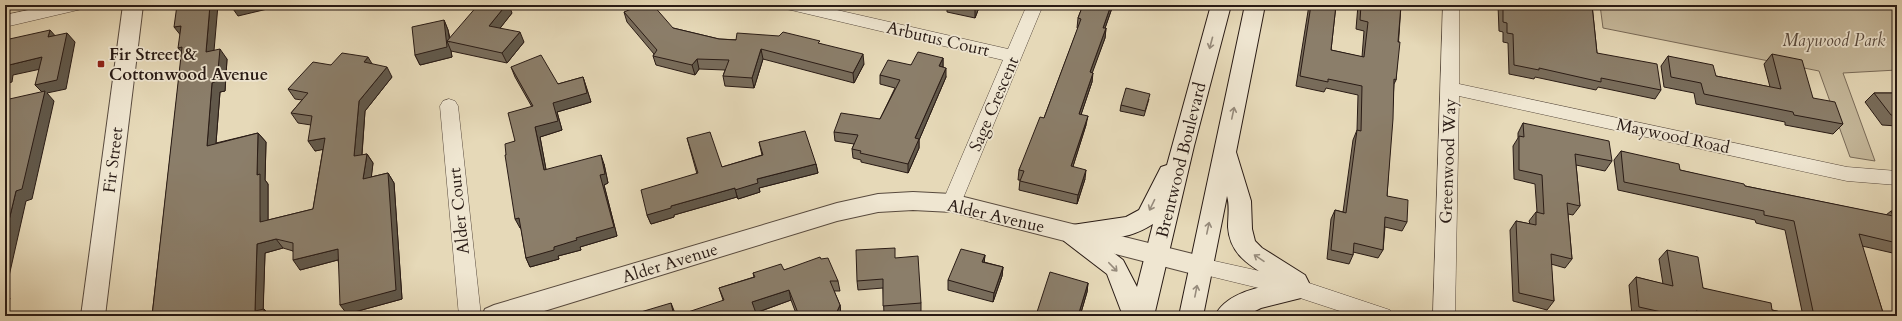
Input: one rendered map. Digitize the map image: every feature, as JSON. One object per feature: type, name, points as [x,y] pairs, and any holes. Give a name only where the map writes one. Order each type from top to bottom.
[{"type":"main road","name":"Fir Street","points":[[93,316],[133,5]]},
{"type":"main road","name":"Brentwood Boulevard","points":[[1142,316],[1183,146],[1221,5]]},
{"type":"main road","points":[[1191,316],[1255,5]]},
{"type":"main road","points":[[1072,234],[1131,226],[1147,216],[1183,146]]},
{"type":"main road","points":[[1225,151],[1240,201],[1240,229],[1244,246],[1254,256],[1296,282],[1300,289],[1252,300],[1239,306],[1226,316]]},
{"type":"main road","name":"Alder Avenue","points":[[494,316],[837,212],[878,203],[913,201],[952,203],[1156,256],[1201,266]]},
{"type":"main road","points":[[1072,234],[1115,267],[1122,280],[1135,316]]},
{"type":"street","points":[[5,21],[76,5]]},
{"type":"street","name":"Arbutus Court","points":[[791,5],[1014,56]]},
{"type":"street","name":"Sage Crescent","points":[[952,203],[1035,5]]},
{"type":"street","name":"Greenwood Way","points":[[1444,316],[1451,5]]},
{"type":"street","name":"Maywood Road","points":[[1450,88],[1846,174],[1897,178]]},
{"type":"street","name":"Alder Court","points":[[449,106],[470,316]]},
{"type":"street","name":"Alder Avenue","points":[[1201,266],[1300,289],[1382,316]]},
{"type":"green space","name":"Maywood Park","points":[[1600,5],[1897,5],[1897,70],[1843,73],[1875,161],[1850,157],[1819,71],[1603,28]]},
{"type":"building","points":[[177,5],[210,5],[206,52],[220,49],[217,81],[212,83],[207,146],[258,133],[257,175],[260,174],[260,222],[313,209],[325,138],[308,141],[312,116],[291,113],[308,93],[288,89],[313,62],[331,65],[342,53],[368,57],[364,62],[387,67],[359,101],[354,156],[367,154],[363,179],[388,173],[396,290],[340,305],[338,249],[293,260],[293,243],[276,239],[257,244],[255,311],[264,309],[264,316],[152,316],[182,47],[178,48],[181,26],[174,27]]},
{"type":"building","points":[[478,5],[506,5],[489,26],[520,32],[502,53],[447,41]]},
{"type":"building","points":[[641,5],[653,5],[673,28],[719,39],[736,40],[737,33],[779,36],[783,32],[820,41],[818,43],[863,54],[853,73],[761,49],[752,78],[723,76],[729,60],[697,59],[692,65],[653,56],[657,50],[624,12]]},
{"type":"building","points":[[962,5],[976,5],[975,8]]},
{"type":"building","points":[[1083,5],[1111,5],[1103,28],[1106,28],[1090,72],[1093,73],[1079,114],[1088,116],[1071,166],[1086,170],[1078,195],[1020,181],[1024,171],[1019,170],[1040,117],[1044,118],[1081,19],[1078,18]]},
{"type":"building","points":[[1311,5],[1336,5],[1331,50],[1364,57],[1368,22],[1360,20],[1361,5],[1401,5],[1398,42],[1400,42],[1396,80],[1394,79],[1393,119],[1387,196],[1408,200],[1407,222],[1385,217],[1383,250],[1354,243],[1353,255],[1331,250],[1335,210],[1346,213],[1357,130],[1361,131],[1362,86],[1328,79],[1328,82],[1300,76]]},
{"type":"building","points":[[1503,5],[1592,5],[1597,53],[1657,64],[1661,90],[1601,78],[1601,82],[1539,68],[1539,70],[1514,65],[1513,34],[1507,33],[1507,23],[1503,22]]},
{"type":"building","points":[[444,20],[447,47],[415,55],[412,27]]},
{"type":"building","points":[[50,30],[48,37],[67,33],[57,80],[35,85],[42,57],[5,66],[5,40]]},
{"type":"building","points":[[918,52],[943,58],[939,66],[946,68],[915,138],[919,139],[908,164],[860,153],[861,151],[852,149],[858,135],[834,132],[841,113],[880,119],[900,80],[880,75],[888,60],[911,65]]},
{"type":"building","points":[[1772,54],[1802,60],[1813,98],[1835,102],[1843,124],[1794,115],[1793,112],[1704,94],[1701,83],[1671,77],[1668,56],[1713,65],[1716,76],[1781,89]]},
{"type":"building","points":[[541,55],[558,84],[583,77],[587,93],[553,103],[558,121],[535,127],[544,170],[601,155],[605,174],[600,175],[614,227],[576,238],[577,240],[554,247],[554,250],[526,258],[519,218],[515,219],[505,155],[505,144],[515,141],[508,113],[533,106],[511,67]]},
{"type":"building","points":[[1126,88],[1150,94],[1145,111],[1121,105]]},
{"type":"building","points":[[45,91],[22,189],[16,191],[5,237],[5,100]]},
{"type":"building","points":[[1874,93],[1897,93],[1897,116],[1891,115]]},
{"type":"building","points":[[1523,123],[1609,141],[1612,161],[1575,154],[1580,206],[1567,203],[1572,259],[1551,254],[1554,301],[1519,293],[1516,221],[1536,225],[1536,212],[1544,214],[1542,175],[1519,170],[1519,136],[1524,137]]},
{"type":"building","points":[[805,131],[816,164],[757,179],[758,183],[671,206],[671,208],[647,215],[641,190],[698,173],[687,138],[710,132],[722,167],[763,155],[759,142]]},
{"type":"building","points":[[1621,151],[1679,164],[1680,170],[1744,184],[1745,186],[1893,216],[1891,211],[1897,212],[1897,243],[1859,234],[1884,316],[1814,316],[1794,221],[1764,215],[1764,211],[1624,182]]},
{"type":"building","points":[[895,248],[895,258],[918,256],[921,303],[883,306],[883,279],[857,281],[856,250]]},
{"type":"building","points":[[961,249],[985,255],[982,262],[1003,267],[994,293],[948,280]]},
{"type":"building","points":[[1667,250],[1698,257],[1703,288],[1771,303],[1772,310],[1798,316],[1717,316],[1696,311],[1696,316],[1666,316],[1666,313],[1639,307],[1636,277],[1673,286]]},
{"type":"building","points":[[820,257],[821,259],[828,258],[838,281],[830,281],[840,305],[835,316],[802,316],[800,312],[798,313],[789,290],[752,302],[757,316],[676,316],[724,300],[719,288],[755,277],[753,273],[781,264],[784,270]]},
{"type":"building","points":[[1050,272],[1088,283],[1078,316],[1050,316],[1037,312]]},
{"type":"building","points":[[671,303],[674,316],[634,316],[634,314]]},
{"type":"place","name":"Fir Street & Cottonwood Avenue","points":[[101,64]]}]
